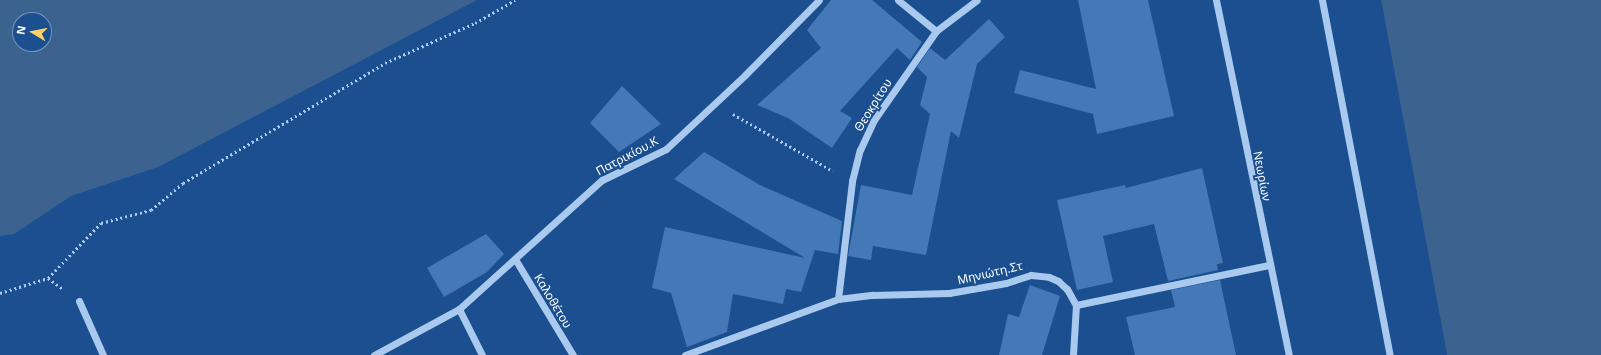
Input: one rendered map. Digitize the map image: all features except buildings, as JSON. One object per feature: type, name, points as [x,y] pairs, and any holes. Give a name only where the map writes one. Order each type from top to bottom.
[{"type":"street","name":"Πατρικίου.Κ","points":[[374,355],[459,309],[602,180],[666,149],[715,104],[819,0]]},
{"type":"street","points":[[898,0],[936,31]]},
{"type":"street","name":"Θεοκρίτου","points":[[838,299],[852,182],[860,150],[874,120],[936,31],[977,0]]},
{"type":"street","name":"Νεωρίων","points":[[1216,0],[1269,265],[1289,355]]},
{"type":"street","points":[[1322,0],[1390,355]]},
{"type":"street","name":"Καλοθέτου","points":[[515,259],[573,355]]},
{"type":"street","points":[[1073,355],[1076,305],[1269,265]]},
{"type":"street","name":"Μηνιώτη.Στ","points":[[685,355],[838,299],[873,294],[949,293],[1006,283],[1031,275],[1049,277],[1058,281],[1067,289],[1076,305]]},
{"type":"street","points":[[79,301],[104,355]]},
{"type":"street","points":[[459,309],[482,355]]},
{"type":"path","points":[[0,293],[48,278],[101,223],[151,210],[183,183],[385,63],[475,23],[515,0]]},
{"type":"path","points":[[715,104],[852,182]]},
{"type":"path","points":[[48,278],[79,301]]},
{"type":"water","points":[[0,0],[477,0],[158,167],[71,196],[14,234],[0,236]]},
{"type":"water","points":[[1381,0],[1601,0],[1601,355],[1447,355]]},
{"type":"pier","points":[[1379,0],[1381,0],[1447,355],[1417,213]]}]
